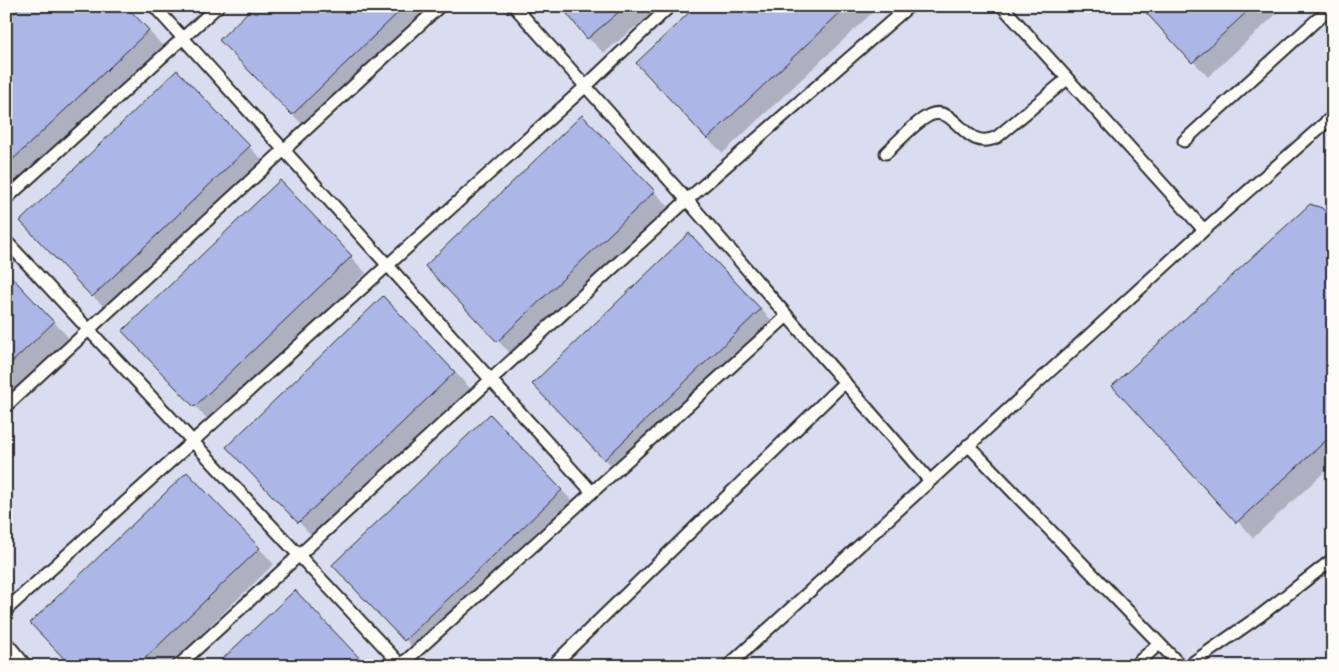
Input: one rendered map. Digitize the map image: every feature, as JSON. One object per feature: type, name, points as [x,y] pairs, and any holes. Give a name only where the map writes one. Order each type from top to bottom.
[{"type":"lane","points":[[154,6],[592,492]]},
{"type":"lane","points":[[6,199],[218,6]]},
{"type":"lane","points":[[6,406],[440,6]]},
{"type":"lane","points":[[514,6],[687,200],[930,481]]},
{"type":"lane","points":[[6,610],[586,86],[670,6]]},
{"type":"lane","points":[[178,666],[687,200],[909,6]]},
{"type":"lane","points":[[1002,6],[1204,230]]},
{"type":"lane","points":[[1184,141],[1332,6]]},
{"type":"lane","points":[[886,153],[931,114],[942,114],[953,120],[978,140],[989,141],[1067,78]]},
{"type":"lane","points":[[728,666],[1204,230],[1333,116]]},
{"type":"lane","points":[[6,241],[401,666],[788,316]]},
{"type":"lane","points":[[552,666],[845,382]]},
{"type":"lane","points":[[968,445],[1181,666]]},
{"type":"lane","points":[[1188,666],[1261,615],[1333,559]]},
{"type":"lane","points":[[6,642],[26,666]]},
{"type":"lane","points":[[1134,666],[1158,644]]},
{"type":"shaded area","points":[[6,6],[1333,6],[1333,666],[6,666]]},
{"type":"building","points":[[22,6],[126,6],[149,30],[6,166],[6,21]]},
{"type":"building","points":[[254,6],[405,6],[292,115],[219,40]]},
{"type":"building","points":[[561,6],[626,6],[587,39]]},
{"type":"building","points":[[696,6],[847,6],[707,139],[636,63]]},
{"type":"building","points":[[1140,6],[1253,6],[1192,63]]},
{"type":"building","points":[[177,70],[250,146],[92,297],[20,221]]},
{"type":"building","points":[[582,115],[655,191],[497,342],[425,266]]},
{"type":"building","points":[[280,180],[352,256],[194,407],[122,331]]},
{"type":"building","points":[[1310,204],[1322,208],[1333,220],[1333,434],[1236,523],[1112,386]]},
{"type":"building","points":[[689,233],[761,309],[604,460],[532,384]]},
{"type":"building","points":[[6,271],[54,322],[6,368]]},
{"type":"building","points":[[383,296],[455,372],[298,523],[226,447]]},
{"type":"building","points":[[490,414],[562,490],[404,641],[332,565]]},
{"type":"building","points":[[187,472],[260,548],[137,666],[71,666],[30,623]]},
{"type":"building","points":[[295,590],[367,666],[215,666]]}]
